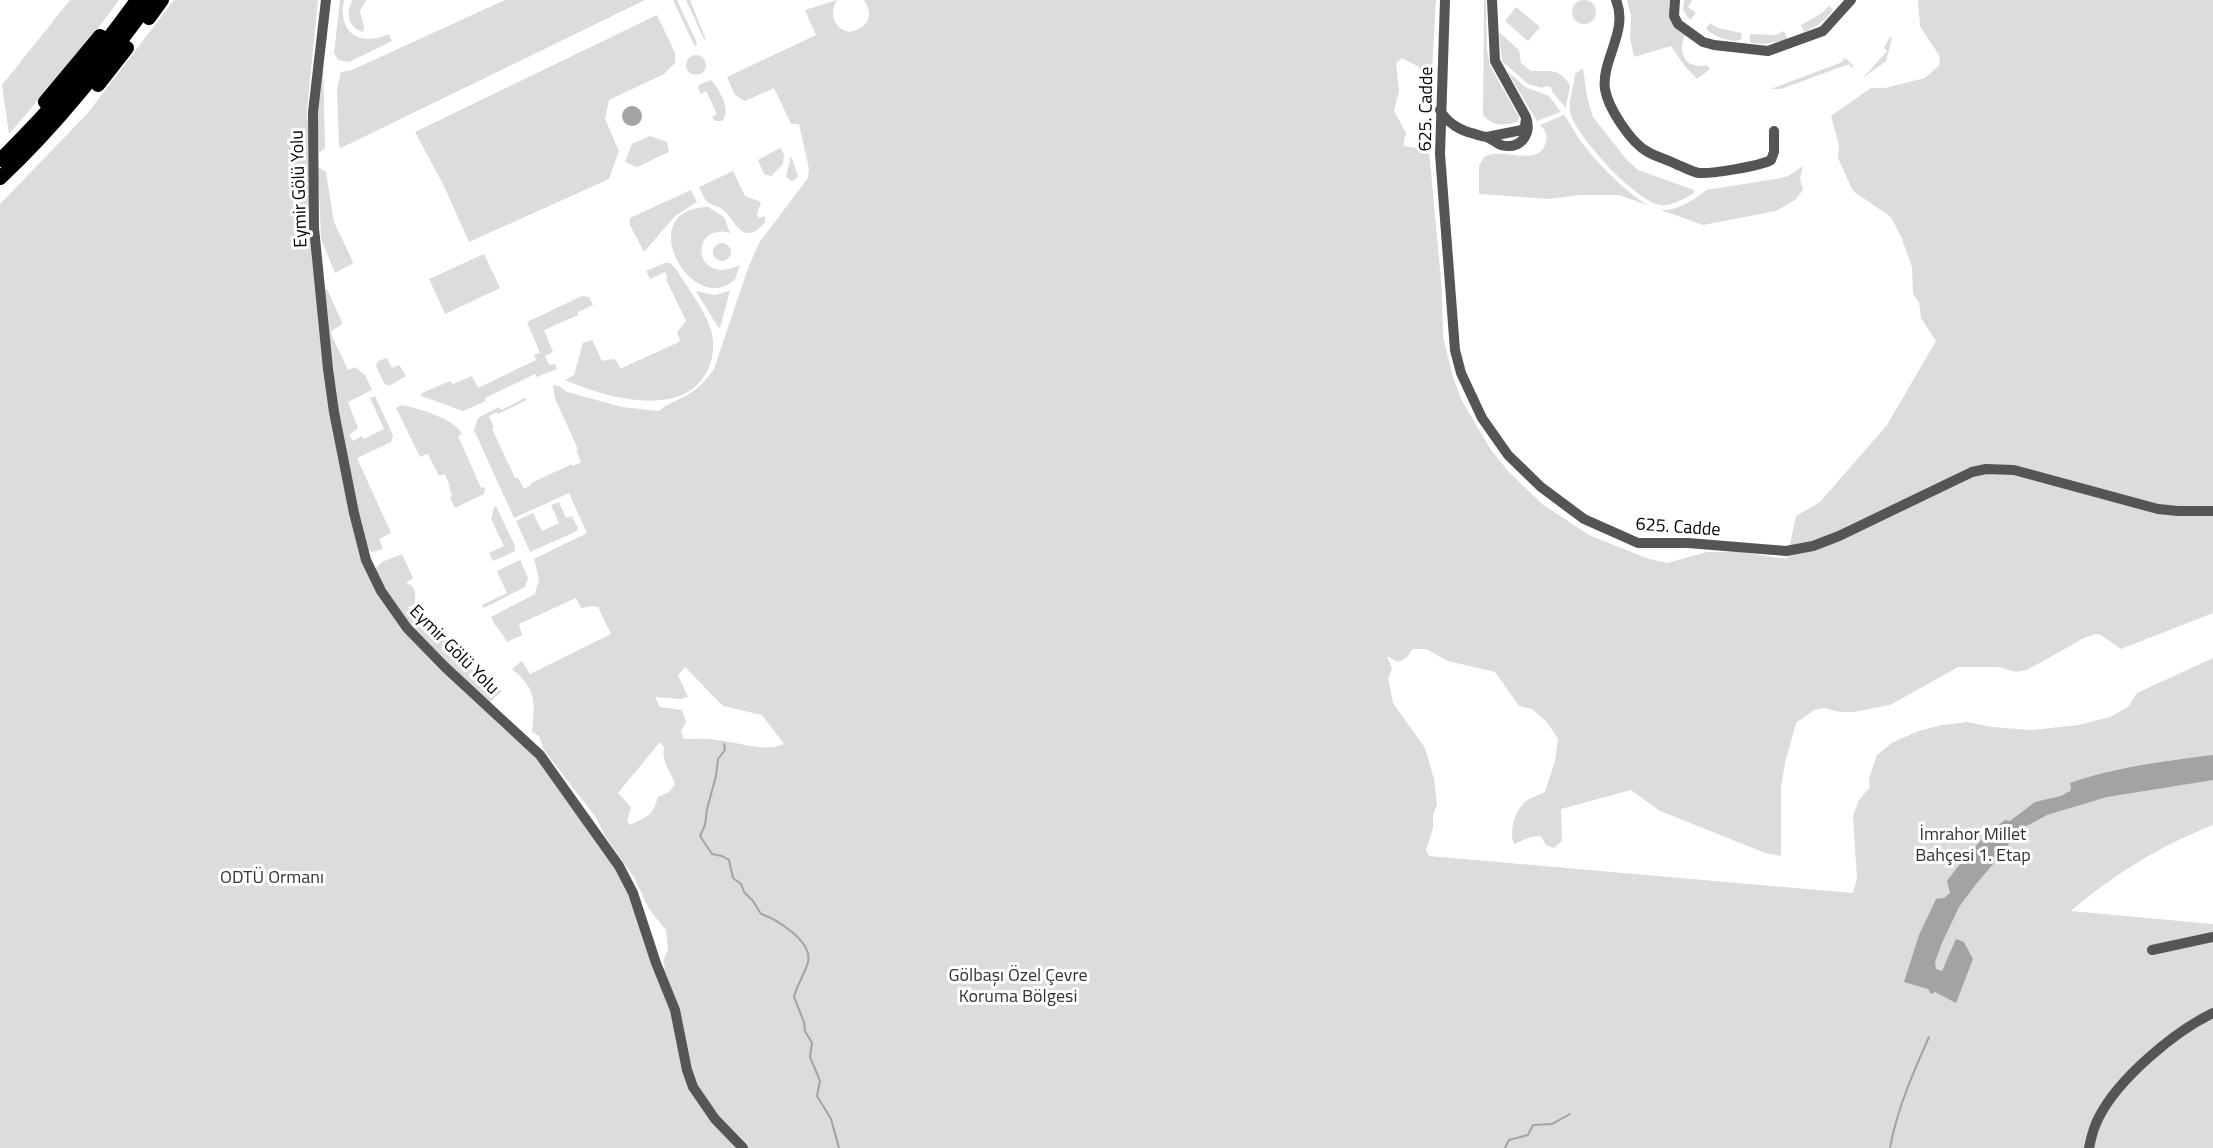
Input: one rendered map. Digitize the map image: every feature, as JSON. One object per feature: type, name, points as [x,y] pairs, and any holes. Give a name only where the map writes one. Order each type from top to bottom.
[{"type":"main road","points":[[21,149],[34,116],[127,0]]},
{"type":"main road","points":[[0,178],[104,46],[137,0]]},
{"type":"main road","points":[[21,149],[110,56],[151,0]]},
{"type":"main road","points":[[0,160],[50,136],[75,112],[115,64],[162,0]]},
{"type":"street","name":"Eymir Gölü Yolu","points":[[326,0],[313,112],[314,228],[334,412],[366,560],[381,591],[407,628],[445,667],[540,755],[619,866],[633,893],[656,963],[675,1010],[687,1070],[693,1087],[715,1119],[743,1148]]},
{"type":"street","name":"625. Cadde","points":[[1445,0],[1440,154],[1452,325],[1461,373],[1482,418],[1508,455],[1540,488],[1592,523],[1621,537],[1648,544],[1688,543],[1776,551],[1798,549],[1839,536],[1972,472],[1999,468],[2158,509],[2213,511]]},
{"type":"street","points":[[1440,110],[1460,129],[1487,137],[1522,130],[1527,123],[1495,61],[1492,0]]},
{"type":"street","points":[[1616,0],[1620,11],[1619,22],[1605,79],[1605,90],[1609,105],[1617,119],[1643,149],[1696,172],[1708,172],[1762,164],[1771,160],[1774,152],[1774,131]]},
{"type":"street","points":[[1675,0],[1674,16],[1678,24],[1703,42],[1768,51],[1823,31],[1851,0]]},
{"type":"street","points":[[1680,0],[1679,15],[1682,20],[1714,45]]},
{"type":"street","points":[[2152,950],[2213,937]]},
{"type":"street","points":[[2089,1148],[2099,1116],[2127,1080],[2164,1045],[2213,1013]]},
{"type":"green space","points":[[70,0],[119,0],[91,38],[9,134],[2,85]]},
{"type":"green space","points":[[174,0],[318,0],[307,110],[318,268],[323,330],[361,544],[391,606],[527,741],[619,865],[660,971],[665,968],[663,962],[668,949],[666,930],[649,909],[635,879],[605,836],[597,819],[544,750],[539,736],[532,732],[533,696],[526,683],[512,669],[522,661],[530,674],[611,634],[598,607],[581,608],[576,598],[519,624],[522,635],[507,642],[491,617],[535,594],[539,579],[534,559],[587,533],[569,493],[514,518],[474,430],[478,418],[499,407],[501,410],[525,398],[527,400],[489,416],[494,427],[492,429],[515,478],[518,478],[524,489],[531,483],[581,462],[576,450],[578,449],[555,399],[553,385],[567,392],[622,407],[659,411],[693,392],[709,376],[714,369],[747,271],[759,243],[808,178],[809,169],[799,124],[791,124],[774,88],[745,101],[735,95],[727,77],[816,35],[805,10],[837,0],[833,10],[834,19],[839,27],[849,32],[865,25],[869,17],[864,0],[1436,0],[1431,89],[1422,84],[1419,67],[1402,58],[1396,63],[1399,91],[1394,111],[1406,133],[1403,146],[1429,150],[1442,291],[1443,337],[1462,401],[1491,450],[1509,472],[1542,504],[1589,535],[1649,559],[1667,563],[1707,552],[1740,552],[1787,559],[1796,516],[1820,502],[1887,425],[1936,341],[1921,318],[1919,302],[1913,294],[1912,267],[1902,239],[1891,217],[1853,191],[1838,158],[1839,145],[1831,116],[1871,88],[1885,88],[1925,78],[1939,66],[1940,57],[1920,26],[1918,0],[2213,0],[2213,613],[2121,649],[2101,635],[2095,634],[2027,670],[2016,672],[1999,667],[1958,667],[1890,705],[1854,712],[1840,712],[1824,708],[1814,710],[1796,723],[1785,763],[1781,787],[1781,856],[1765,853],[1660,811],[1631,790],[1561,809],[1562,841],[1554,848],[1546,845],[1541,836],[1531,837],[1514,844],[1512,828],[1515,817],[1526,801],[1545,792],[1555,761],[1558,739],[1547,722],[1532,709],[1519,706],[1495,672],[1448,661],[1426,649],[1413,649],[1406,658],[1398,662],[1387,656],[1392,669],[1388,678],[1393,703],[1425,748],[1434,779],[1437,805],[1426,850],[1429,856],[1853,893],[1857,878],[1853,816],[1859,800],[1870,787],[1869,778],[1877,755],[1893,742],[1919,731],[1967,722],[1992,727],[2031,730],[2078,725],[2110,717],[2128,707],[2137,693],[2213,658],[2213,825],[2174,842],[2138,862],[2071,911],[2213,924],[2213,1148],[0,1148],[0,204],[87,114]],"holes":[[[685,667],[723,706],[762,715],[784,744],[760,747],[714,739],[684,739],[681,731],[686,722],[682,710],[660,707],[655,697],[680,699],[688,697],[678,675]],[[660,742],[664,747],[665,762],[675,784],[669,792],[658,797],[654,809],[648,815],[630,825],[627,821],[631,807],[618,793]]]},
{"type":"green space","points":[[340,0],[344,0],[344,21],[353,34],[369,39],[389,34],[392,41],[349,62],[338,60],[334,53]]},
{"type":"green space","points":[[353,0],[366,0],[360,11],[363,32],[354,27],[349,19],[349,10]]},
{"type":"green space","points":[[505,0],[645,0],[341,148],[339,146],[337,90],[341,72],[352,70]]},
{"type":"green space","points":[[673,0],[677,0],[697,43],[696,46],[694,45]]},
{"type":"green space","points":[[686,0],[690,0],[706,40],[704,39]]},
{"type":"green space","points":[[1484,0],[1486,0],[1487,49],[1490,66],[1519,117],[1518,121],[1509,124],[1494,123],[1483,114]]},
{"type":"green space","points":[[1584,0],[1593,3],[1596,12],[1593,21],[1584,24],[1575,21],[1572,12],[1575,3]]},
{"type":"green space","points":[[1627,0],[1670,0],[1669,5],[1686,34],[1682,47],[1684,58],[1693,65],[1707,65],[1710,69],[1697,79],[1671,46],[1634,57],[1630,38],[1631,16]]},
{"type":"green space","points":[[1684,0],[1692,0],[1688,7],[1696,13],[1690,20],[1683,10]]},
{"type":"green space","points":[[1829,6],[1833,10],[1827,17],[1804,32],[1801,25],[1822,13]]},
{"type":"green space","points":[[1516,7],[1540,27],[1528,41],[1505,21]]},
{"type":"green space","points":[[657,15],[675,53],[675,63],[664,74],[609,100],[605,119],[619,151],[609,179],[469,242],[443,184],[415,132]]},
{"type":"green space","points":[[1710,23],[1718,28],[1742,33],[1741,40],[1727,40],[1714,35],[1706,29]]},
{"type":"green space","points":[[1784,31],[1788,40],[1763,44],[1750,43],[1750,34],[1776,35]]},
{"type":"green space","points":[[1499,32],[1519,50],[1521,63],[1531,71],[1553,72],[1566,79],[1570,85],[1566,108],[1553,93],[1551,87],[1542,88],[1528,84],[1502,61]]},
{"type":"green space","points":[[1890,37],[1892,38],[1886,61],[1863,78],[1887,51],[1884,48]]},
{"type":"green space","points":[[323,55],[325,148],[319,153],[317,108]]},
{"type":"green space","points":[[696,55],[703,58],[706,65],[703,72],[696,75],[689,72],[686,65],[689,58]]},
{"type":"green space","points":[[1845,58],[1854,66],[1852,68],[1849,64],[1781,89],[1771,89],[1840,63]]},
{"type":"green space","points":[[1583,68],[1587,97],[1593,117],[1627,160],[1638,170],[1694,190],[1694,193],[1668,205],[1649,201],[1623,181],[1596,153],[1576,126],[1570,111],[1575,74]]},
{"type":"green space","points":[[1507,71],[1525,87],[1549,96],[1561,112],[1537,121]]},
{"type":"green space","points":[[711,80],[718,88],[725,106],[725,117],[722,121],[715,121],[712,117],[717,114],[706,91],[701,94],[698,88],[699,85]]},
{"type":"green space","points":[[1564,115],[1579,139],[1605,170],[1617,182],[1653,207],[1619,195],[1578,195],[1549,199],[1479,194],[1479,166],[1484,157],[1492,154],[1528,156],[1536,154],[1542,150],[1547,139],[1546,132],[1540,125]]},
{"type":"green space","points":[[650,136],[667,142],[669,152],[637,167],[625,162],[632,144]]},
{"type":"green space","points":[[780,148],[784,154],[783,164],[771,176],[764,174],[758,160]]},
{"type":"green space","points":[[791,156],[798,176],[791,181],[786,176]]},
{"type":"green space","points":[[1803,166],[1800,178],[1803,190],[1795,200],[1776,211],[1703,225],[1654,208],[1664,210],[1675,208],[1706,190],[1781,178]]},
{"type":"green space","points":[[318,167],[326,172],[334,222],[353,262],[335,273],[321,239]]},
{"type":"green space","points":[[733,171],[745,196],[761,202],[757,214],[759,218],[765,216],[765,222],[751,233],[740,230],[722,209],[707,202],[699,187]]},
{"type":"green space","points":[[691,190],[697,202],[675,216],[644,252],[630,225],[630,218]]},
{"type":"green space","points":[[708,207],[724,217],[730,233],[716,232],[707,237],[702,244],[705,262],[713,268],[724,270],[740,265],[735,279],[719,288],[702,285],[687,275],[676,259],[671,241],[673,225],[685,212]]},
{"type":"green space","points":[[722,243],[728,246],[731,252],[728,258],[722,261],[716,258],[713,252],[716,246]]},
{"type":"green space","points":[[484,254],[500,288],[445,314],[429,279]]},
{"type":"green space","points":[[670,263],[676,269],[702,309],[710,326],[713,352],[711,363],[703,378],[691,390],[675,397],[657,400],[617,397],[565,380],[574,375],[583,343],[592,340],[602,361],[616,360],[620,368],[679,342],[677,332],[686,321],[666,279],[668,278],[665,272],[650,279],[646,271]]},
{"type":"green space","points":[[327,289],[342,322],[331,331],[332,336],[348,370],[355,367],[365,375],[372,390],[348,402],[358,428],[349,435],[353,441],[362,436],[364,439],[384,429],[370,398],[375,396],[393,435],[391,442],[357,458],[391,533],[379,539],[383,549],[372,552],[365,547],[337,409],[324,290]]},
{"type":"green space","points":[[696,291],[714,295],[730,291],[720,328],[718,327]]},
{"type":"green space","points":[[582,296],[589,297],[593,305],[578,312],[578,315],[544,330],[553,352],[545,356],[549,365],[555,364],[557,369],[537,377],[535,374],[463,411],[421,396],[422,393],[450,381],[453,384],[472,376],[478,388],[536,360],[534,355],[540,353],[527,322]]},
{"type":"green space","points":[[387,358],[392,368],[399,365],[406,376],[389,386],[384,383],[376,366],[378,361]]},
{"type":"green space","points":[[402,405],[435,415],[458,429],[462,434],[458,436],[481,488],[485,487],[484,494],[455,508],[450,498],[452,495],[445,474],[439,476],[428,454],[420,457],[396,408]]},
{"type":"green space","points":[[559,502],[566,518],[572,516],[578,528],[577,531],[530,552],[516,521],[533,513],[542,531],[559,523],[551,505]]},
{"type":"green space","points":[[496,506],[515,546],[514,552],[493,561],[489,553],[504,546],[491,519]]},
{"type":"green space","points":[[402,554],[413,578],[406,583],[414,588],[415,594],[415,604],[408,607],[435,642],[445,640],[463,662],[502,691],[489,703],[423,638],[389,599],[379,582],[376,568],[382,562]]},
{"type":"green space","points":[[520,560],[528,578],[525,587],[484,608],[482,605],[507,593],[497,571]]},
{"type":"shaded area","points":[[632,106],[639,109],[642,116],[639,123],[632,126],[625,123],[622,116],[625,109]]},
{"type":"shaded area","points":[[2213,755],[2213,780],[2107,797],[2047,815],[2023,828],[2014,836],[1959,907],[1942,943],[1935,962],[1936,969],[1942,971],[1956,939],[1964,942],[1973,959],[1956,1003],[1935,992],[1931,994],[1928,989],[1904,982],[1919,935],[1936,899],[1944,898],[1950,893],[1947,881],[1974,848],[2005,820],[2010,821],[2035,802],[2061,796],[2070,791],[2070,783],[2087,777],[2141,765]]},
{"type":"waterway","points":[[724,744],[725,750],[718,759],[705,825],[700,836],[712,854],[729,860],[733,878],[741,884],[744,892],[761,914],[784,926],[805,946],[808,962],[794,997],[804,1022],[805,1031],[812,1043],[810,1057],[820,1081],[817,1096],[831,1119],[839,1148]]},
{"type":"waterway","points":[[1890,1148],[1901,1105],[1929,1037]]},
{"type":"waterway","points":[[1505,1148],[1509,1140],[1528,1135],[1533,1125],[1552,1124],[1570,1114]]},
{"type":"park label","name":"İmrahor Millet Bahçesi 1. Etap","points":[[1973,843]]},
{"type":"park label","name":"ODTÜ Ormanı","points":[[272,876]]},
{"type":"park label","name":"Gölbaşı Özel Çevre Koruma Bölgesi","points":[[1018,984]]}]
